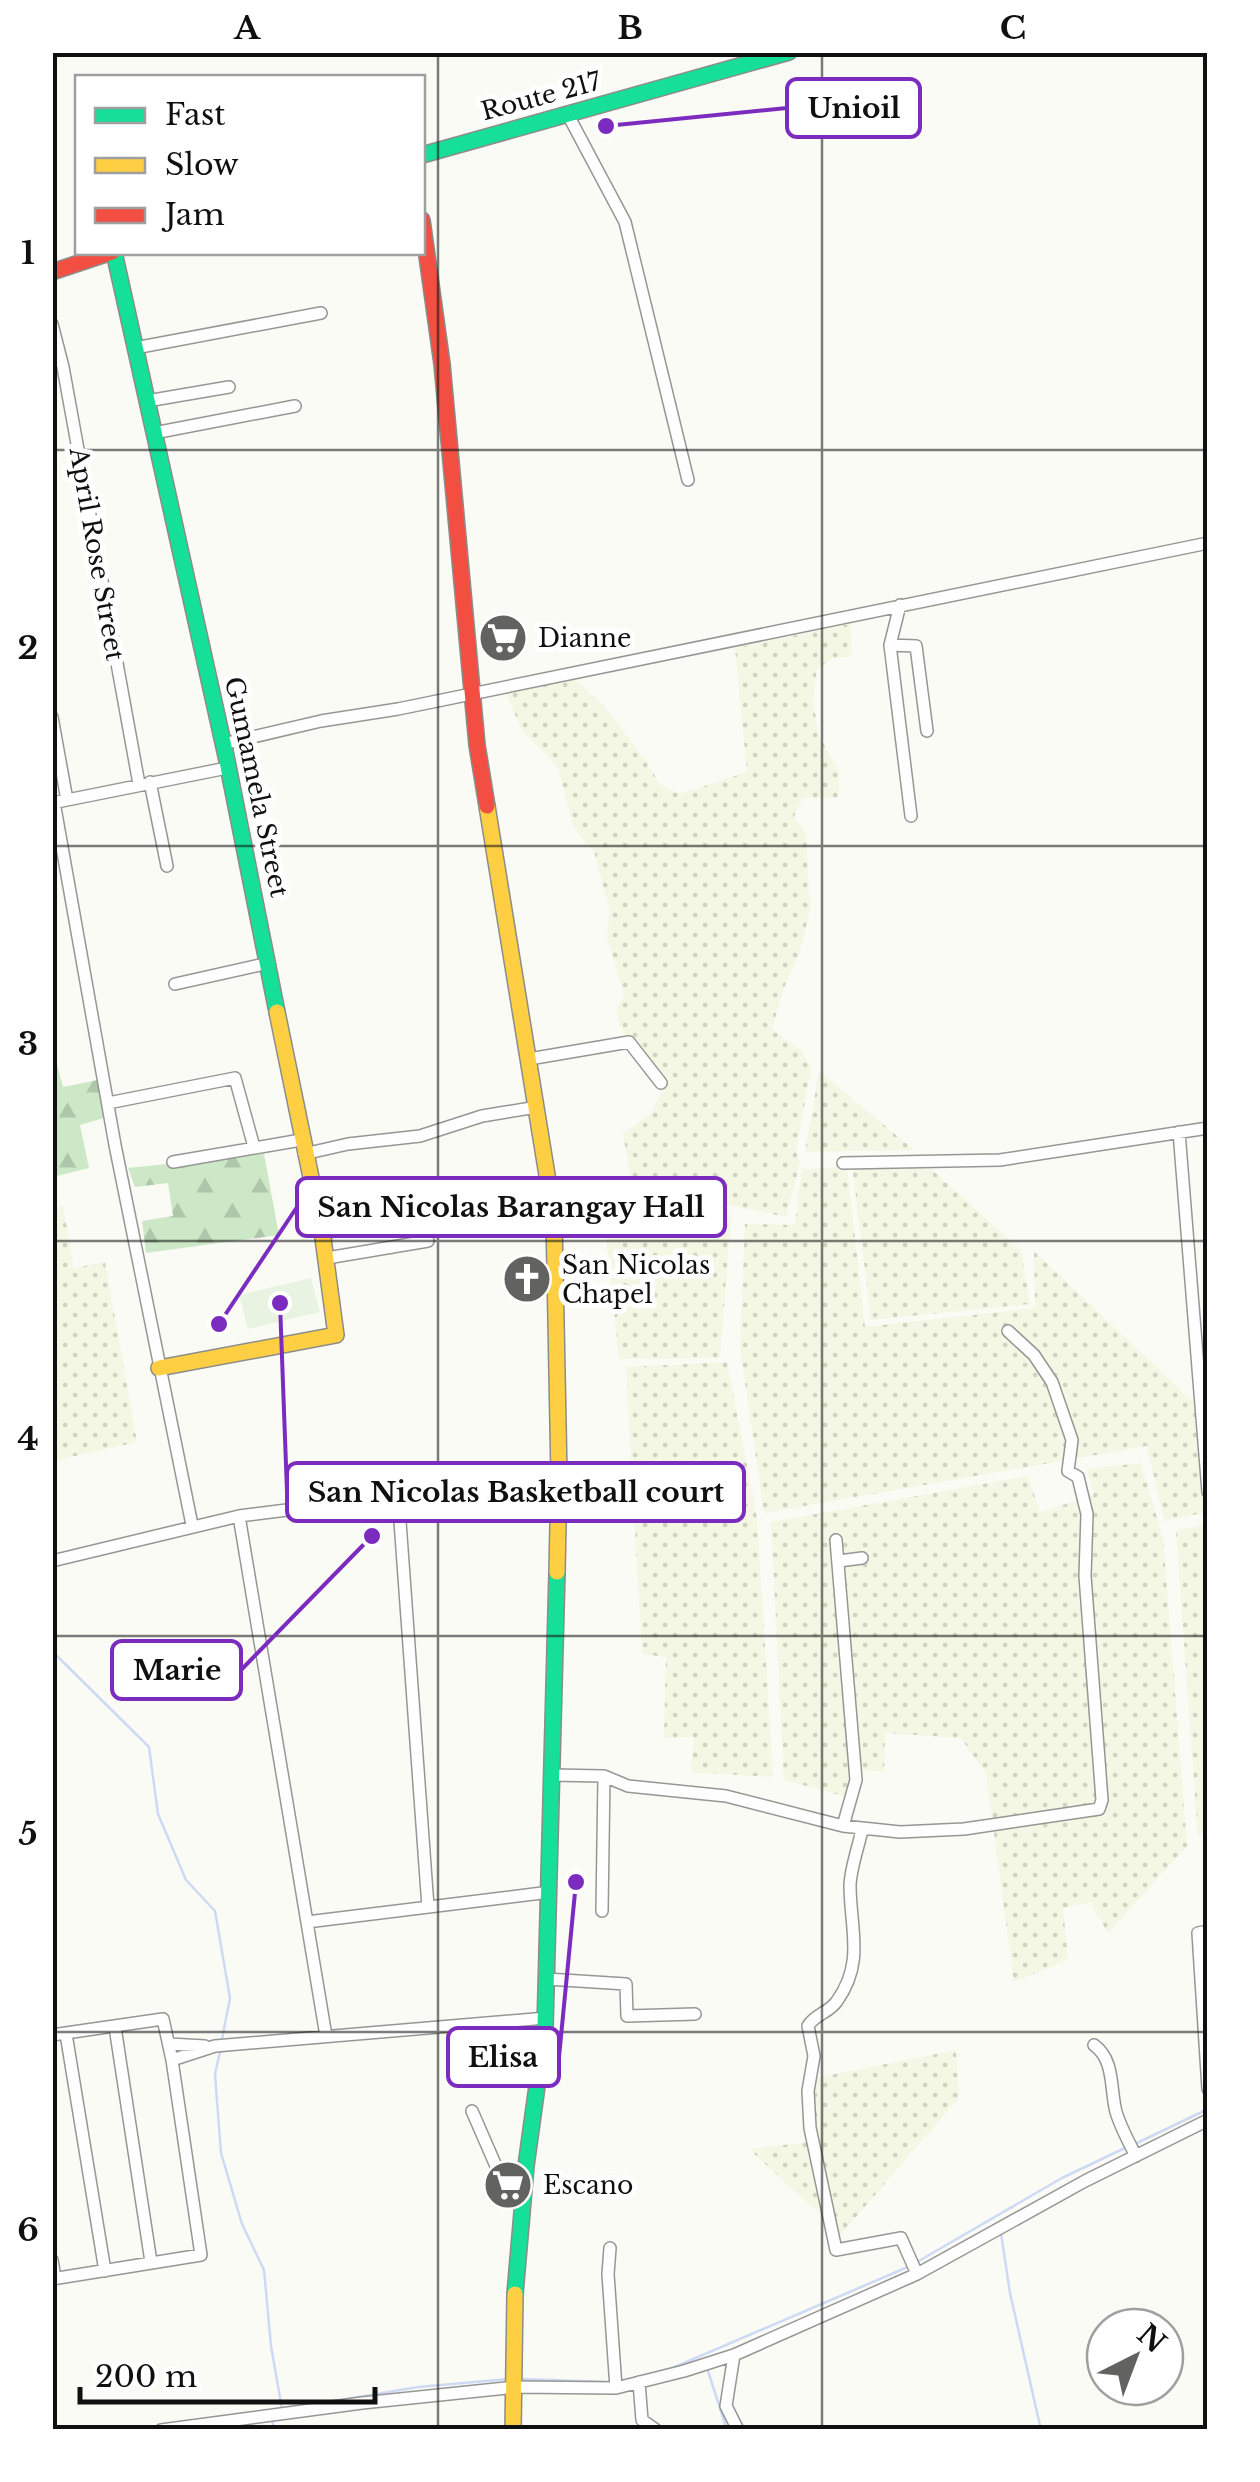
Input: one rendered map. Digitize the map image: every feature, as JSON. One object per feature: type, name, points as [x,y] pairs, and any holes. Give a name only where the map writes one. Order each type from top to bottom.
[{"type":"street","name":"Route 217","points":[[425,154],[789,52]]},
{"type":"street","points":[[568,115],[624,222],[688,480]]},
{"type":"street","points":[[425,242],[442,364],[471,693],[554,1218],[559,1476],[546,2018],[514,2311],[513,2430]]},
{"type":"street","points":[[52,272],[104,255]]},
{"type":"street","name":"Gumamela Street","points":[[114,255],[269,963],[302,1147],[327,1258],[336,1335],[159,1368]]},
{"type":"street","points":[[136,348],[321,312]]},
{"type":"street","name":"April Rose Street","points":[[52,324],[144,783],[167,866]]},
{"type":"street","points":[[147,402],[229,386]]},
{"type":"street","points":[[154,433],[295,406]]},
{"type":"street","points":[[223,744],[1208,543]]},
{"type":"street","points":[[900,605],[890,645],[911,816]]},
{"type":"street","points":[[890,645],[916,646],[927,732]]},
{"type":"street","points":[[52,716],[58,801],[108,1103],[192,1525]]},
{"type":"street","points":[[58,801],[227,768]]},
{"type":"street","points":[[175,984],[269,963]]},
{"type":"street","points":[[529,1059],[629,1042],[662,1083]]},
{"type":"street","points":[[108,1103],[235,1078],[254,1148]]},
{"type":"street","points":[[173,1162],[254,1148],[420,1136],[482,1116],[537,1107]]},
{"type":"street","points":[[844,1163],[1000,1160],[1208,1128]]},
{"type":"street","points":[[1178,1132],[1208,1492]]},
{"type":"street","points":[[322,1233],[433,1215]]},
{"type":"street","points":[[327,1258],[428,1241]]},
{"type":"street","points":[[552,1775],[604,1776],[628,1786],[726,1796],[862,1830],[964,1829],[1092,1812],[1101,1806],[1085,1576],[1087,1514],[1078,1477],[1068,1471],[1072,1440],[1052,1382],[1034,1355],[1008,1332]]},
{"type":"street","points":[[52,1561],[239,1516],[559,1476]]},
{"type":"street","points":[[398,1494],[428,1907]]},
{"type":"street","points":[[239,1516],[326,2036]]},
{"type":"street","points":[[836,1540],[856,1780],[843,1826]]},
{"type":"street","points":[[839,1561],[862,1558]]},
{"type":"street","points":[[602,1912],[604,1776]]},
{"type":"street","points":[[862,1830],[850,1884],[855,1966],[838,2000],[808,2026],[814,2056],[808,2091],[810,2128],[836,2250],[901,2238],[917,2274]]},
{"type":"street","points":[[307,1922],[550,1892]]},
{"type":"street","points":[[1208,1931],[1198,1932],[1208,2089]]},
{"type":"street","points":[[547,1979],[626,1984],[627,2016],[695,2014]]},
{"type":"street","points":[[52,2260],[54,2278],[201,2256],[163,2018],[59,2034],[105,2270]]},
{"type":"street","points":[[169,2044],[216,2046],[546,2018]]},
{"type":"street","points":[[115,2027],[150,2262]]},
{"type":"street","points":[[1094,2045],[1106,2055],[1114,2106],[1136,2156]]},
{"type":"street","points":[[172,2060],[216,2046]]},
{"type":"street","points":[[472,2111],[506,2189],[525,2184]]},
{"type":"street","points":[[162,2430],[266,2423],[516,2387],[616,2388],[734,2355],[917,2274],[1208,2120]]},
{"type":"street","points":[[610,2248],[608,2274],[616,2388]]},
{"type":"street","points":[[734,2355],[726,2406],[738,2430]]},
{"type":"street","points":[[639,2382],[642,2420],[656,2430]]},
{"type":"green space","points":[[850,624],[852,657],[833,658],[817,669],[813,698],[818,734],[839,771],[838,798],[803,798],[794,816],[806,834],[810,910],[800,951],[772,1028],[801,1051],[811,1067],[796,1152],[800,1162],[786,1217],[632,1185],[623,1134],[652,1112],[667,1079],[642,1058],[619,1025],[617,1008],[624,995],[607,937],[610,911],[594,851],[574,829],[558,768],[520,727],[506,692],[574,678],[602,704],[660,785],[680,794],[747,772],[735,648]]},
{"type":"green space","points":[[53,1049],[63,1087],[98,1080],[104,1118],[80,1125],[89,1168],[53,1177]]},
{"type":"green space","points":[[819,1071],[914,1150],[805,1152]]},
{"type":"green space","points":[[264,1154],[279,1235],[146,1253],[142,1221],[173,1216],[168,1183],[135,1187],[128,1168]]},
{"type":"green space","points":[[852,1165],[931,1169],[1021,1250],[1030,1304],[871,1320]]},
{"type":"green space","points":[[847,1167],[865,1327],[1035,1308],[1034,1251],[1207,1415],[1207,1512],[1164,1521],[1147,1446],[764,1513],[740,1347],[745,1224],[795,1225],[802,1169]]},
{"type":"green space","points":[[626,1191],[731,1215],[720,1358],[619,1359],[604,1215]]},
{"type":"green space","points":[[63,1206],[74,1268],[105,1262],[137,1442],[53,1461],[52,1208]]},
{"type":"green space","points":[[311,1278],[320,1312],[248,1329],[239,1295]]},
{"type":"green space","points":[[727,1362],[757,1518],[773,1777],[691,1772],[694,1737],[664,1738],[666,1657],[642,1654],[626,1367]]},
{"type":"green space","points":[[1141,1463],[1163,1538],[1187,1846],[1108,1933],[1090,1902],[1063,1908],[1068,1960],[1014,1982],[986,1774],[961,1738],[885,1733],[884,1772],[849,1769],[847,1797],[784,1780],[771,1522],[1028,1476],[1040,1512],[1094,1495],[1087,1469]]},
{"type":"green space","points":[[1207,1524],[1208,1826],[1198,1837],[1176,1531]]},
{"type":"green space","points":[[956,2050],[959,2098],[841,2234],[749,2149],[816,2141],[810,2079]]},
{"type":"waterway","points":[[52,1651],[149,1747],[158,1814],[186,1880],[215,1911],[230,1998],[222,2039]]},
{"type":"waterway","points":[[220,2052],[215,2074],[221,2153],[242,2224],[264,2270],[282,2409]]},
{"type":"waterway","points":[[1137,2143],[1208,2109]]},
{"type":"waterway","points":[[917,2262],[1062,2178],[1125,2148]]},
{"type":"waterway","points":[[1001,2233],[1010,2293],[1041,2430]]},
{"type":"waterway","points":[[670,2369],[910,2266]]},
{"type":"waterway","points":[[707,2368],[727,2430]]},
{"type":"waterway","points":[[329,2402],[418,2387],[509,2379]]},
{"type":"waterway","points":[[522,2379],[609,2382]]},
{"type":"waterway","points":[[272,2419],[274,2430]]},
{"type":"waterway","points":[[140,2430],[158,2427]]},
{"type":"traffic: fast","points":[[425,154],[789,52]]},
{"type":"traffic: fast","points":[[115,255],[226,756],[277,1012]]},
{"type":"traffic: fast","points":[[515,2294],[526,2166],[545,2028],[557,1572]]},
{"type":"traffic: slow","points":[[487,806],[554,1218],[557,1572]]},
{"type":"traffic: slow","points":[[159,1368],[336,1335],[322,1231],[277,1012]]},
{"type":"traffic: slow","points":[[513,2430],[515,2294]]},
{"type":"traffic: jam","points":[[425,242],[442,364],[477,745],[487,806]]},
{"type":"traffic: jam","points":[[52,272],[103,255]]},
{"type":"place","name":"Unioil","points":[[606,126]]},
{"type":"place","name":"Dianne","points":[[503,638]]},
{"type":"place","name":"San Nicolas Chapel","points":[[527,1279]]},
{"type":"place","name":"San Nicolas Basketball court","points":[[280,1303]]},
{"type":"place","name":"San Nicolas Barangay Hall","points":[[219,1324]]},
{"type":"place","name":"Marie","points":[[372,1536]]},
{"type":"place","name":"Elisa","points":[[576,1882]]},
{"type":"place","name":"Escano","points":[[508,2185]]}]
